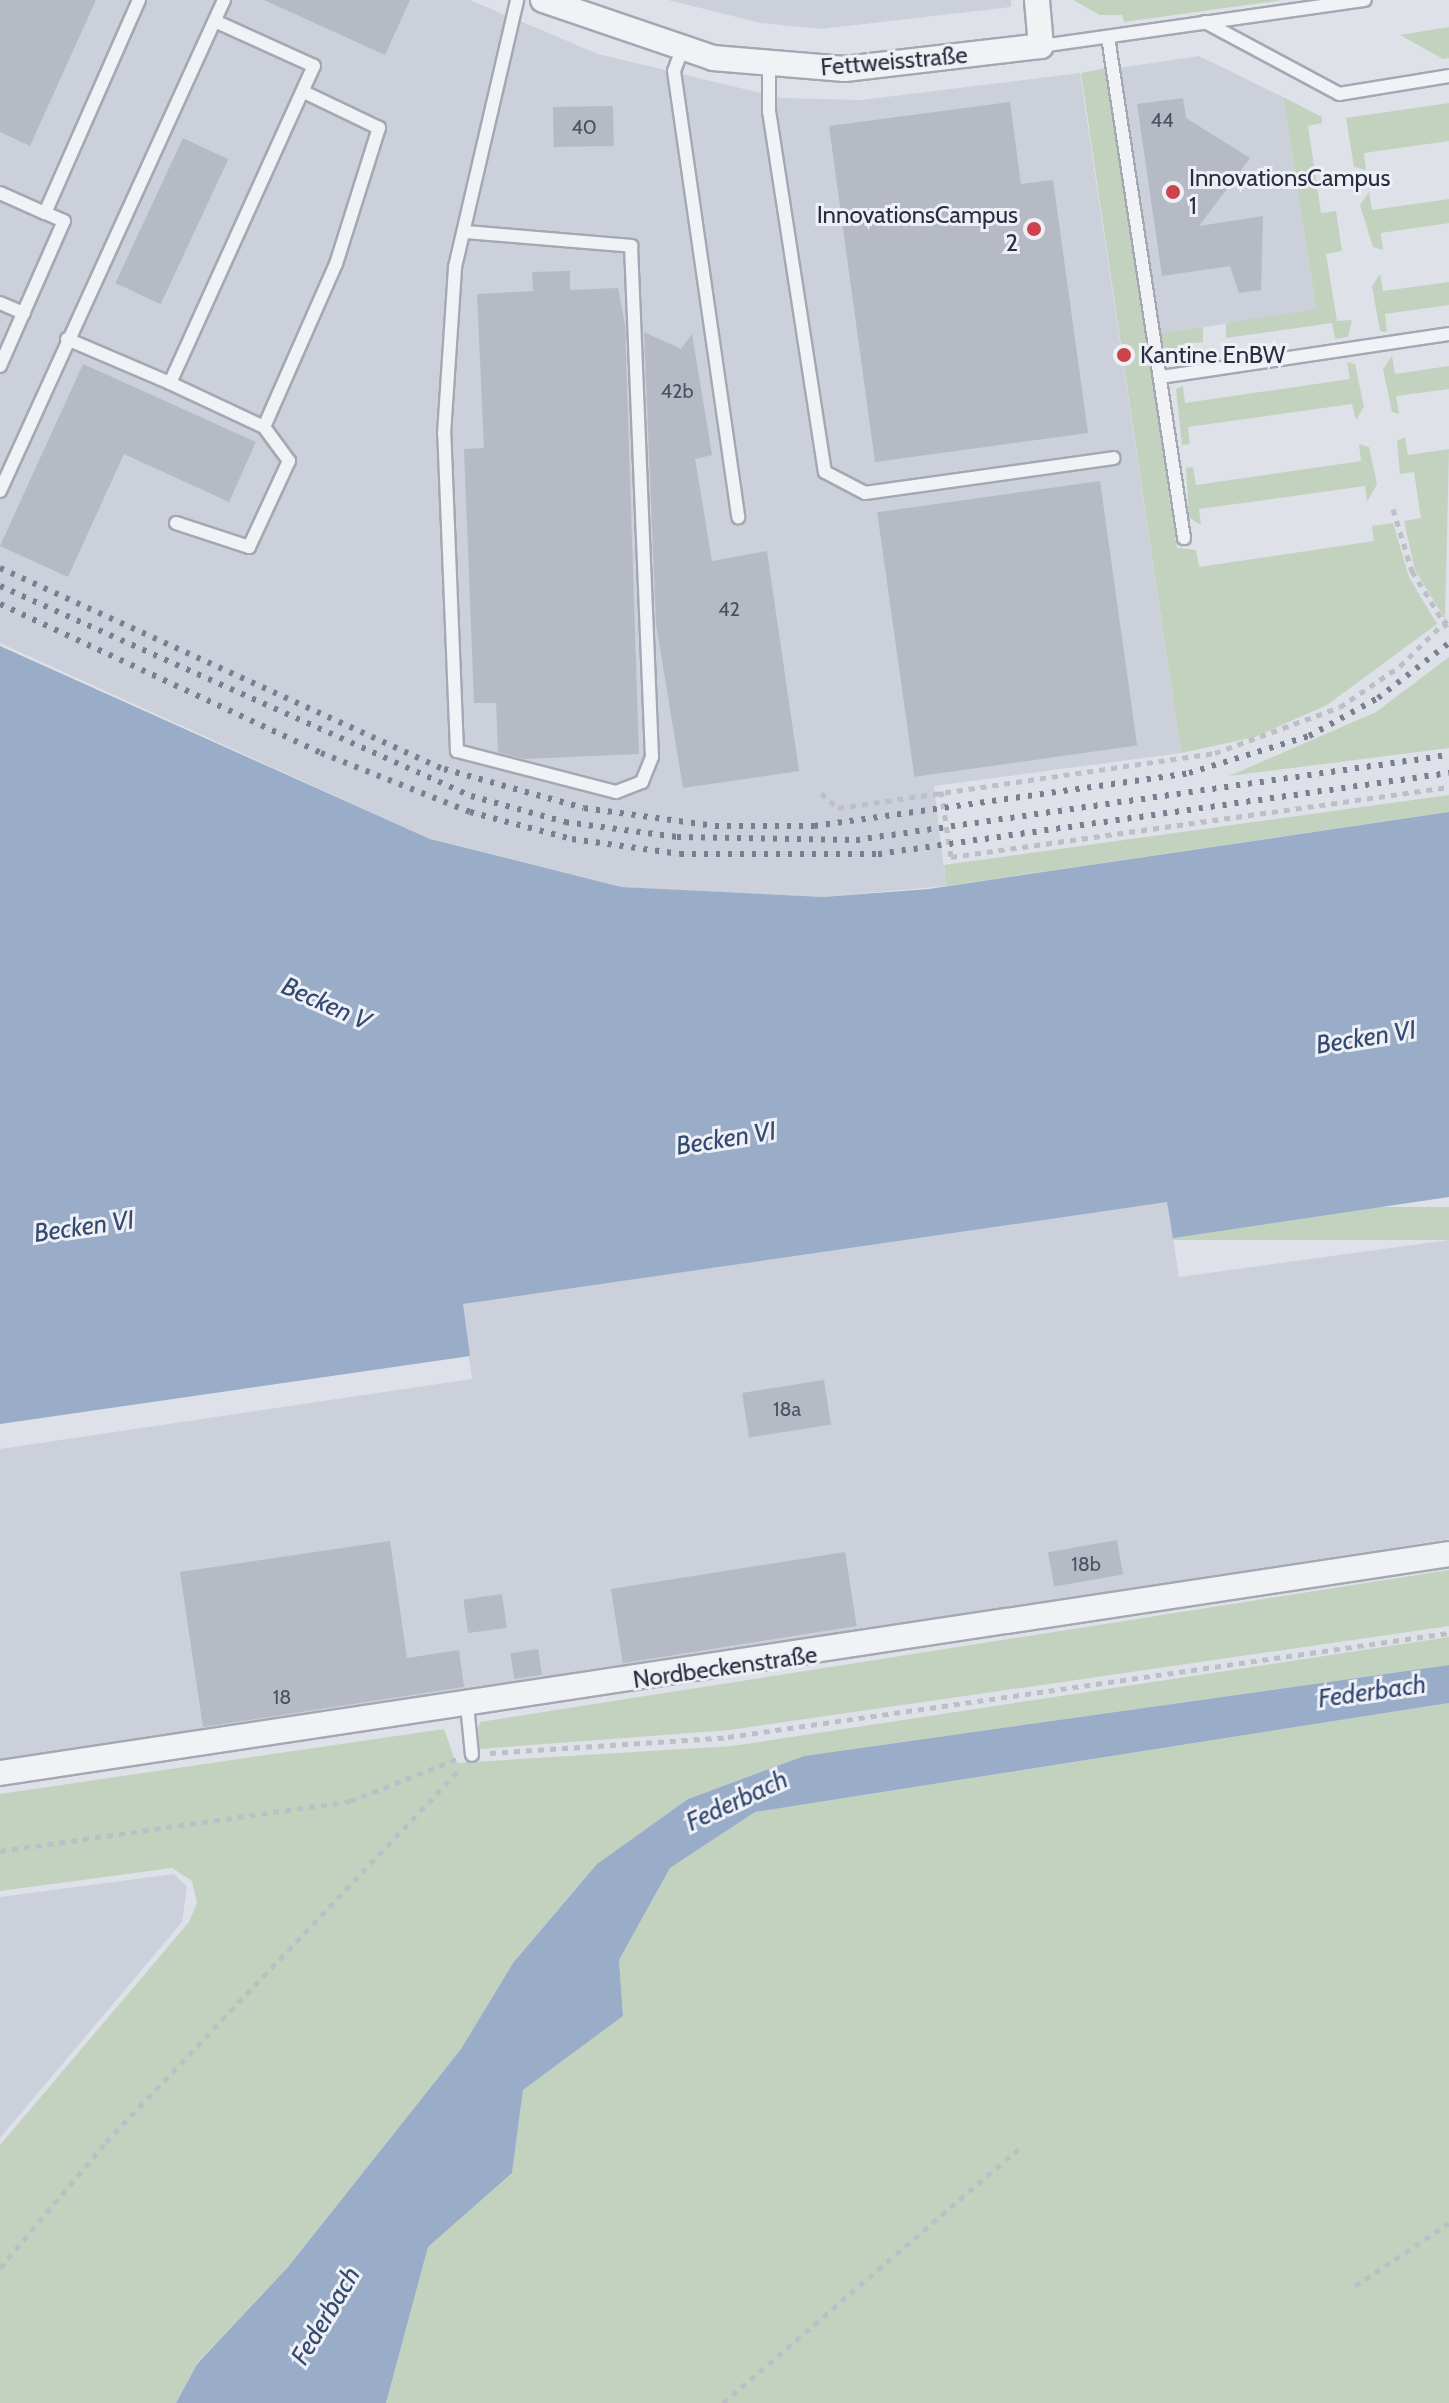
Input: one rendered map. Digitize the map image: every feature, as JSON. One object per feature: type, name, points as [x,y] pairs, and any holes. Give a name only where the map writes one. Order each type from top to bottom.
[{"type":"street","name":"Fettweisstraße","points":[[543,0],[682,50],[769,64],[845,69],[1041,46]]},
{"type":"street","points":[[1037,0],[1041,46]]},
{"type":"street","name":"Nordbeckenstraße","points":[[0,1773],[467,1705],[1449,1554]]},
{"type":"lane","points":[[45,213],[139,0]]},
{"type":"lane","points":[[0,491],[224,0]]},
{"type":"lane","points":[[466,232],[631,246],[652,757],[642,782],[616,792],[457,751],[444,434],[455,267],[466,232],[517,0]]},
{"type":"lane","name":"Fettweisstraße","points":[[1041,46],[1365,0]]},
{"type":"lane","points":[[170,383],[314,66],[215,21]]},
{"type":"lane","points":[[1205,22],[1339,94],[1449,76]]},
{"type":"lane","points":[[1108,37],[1184,538]]},
{"type":"lane","points":[[682,50],[674,71],[738,517]]},
{"type":"lane","points":[[769,64],[775,158],[825,472],[865,493],[1114,458]]},
{"type":"lane","points":[[264,427],[336,264],[379,128],[304,92]]},
{"type":"lane","points":[[0,193],[64,221],[0,366]]},
{"type":"lane","points":[[0,303],[24,313]]},
{"type":"lane","points":[[1161,377],[1449,334]]},
{"type":"lane","points":[[67,339],[264,427],[289,461],[249,547],[176,523]]},
{"type":"lane","points":[[467,1705],[472,1755]]},
{"type":"path","points":[[1393,509],[1412,571],[1449,631]]},
{"type":"path","points":[[821,793],[838,808],[1255,741],[1340,707],[1449,618]]},
{"type":"path","points":[[941,791],[951,857],[1449,787]]},
{"type":"path","points":[[0,1851],[350,1801],[472,1755],[728,1737],[1449,1633]]},
{"type":"path","points":[[0,2268],[106,2142],[472,1755]]},
{"type":"path","points":[[723,2403],[1022,2146]]},
{"type":"path","points":[[1355,2286],[1449,2223]]},
{"type":"shaded area","points":[[0,0],[470,0],[598,54],[782,98],[861,100],[1080,73],[1181,753],[934,786],[946,886],[823,897],[620,887],[430,839],[0,643]]},
{"type":"shaded area","points":[[668,0],[1011,0],[1011,7],[821,29],[761,23]]},
{"type":"shaded area","points":[[1199,56],[1283,97],[1316,310],[1158,334],[1119,68]]},
{"type":"shaded area","points":[[1167,1201],[1179,1277],[1449,1240],[1449,1539],[0,1763],[0,1449],[472,1379],[462,1304]]},
{"type":"shaded area","points":[[174,1874],[187,1887],[182,1922],[0,2138],[0,1897]]},
{"type":"green space","points":[[1073,0],[1283,0],[1124,22],[1122,15],[1100,15]]},
{"type":"green space","points":[[1449,27],[1449,58],[1443,59],[1400,35]]},
{"type":"green space","points":[[1106,68],[1177,548],[1196,550],[1199,567],[1374,541],[1372,526],[1393,523],[1409,577],[1437,624],[1327,705],[1255,737],[1181,753],[1081,73]]},
{"type":"green space","points":[[1283,97],[1322,117],[1322,123],[1308,126],[1321,213],[1336,211],[1342,251],[1326,254],[1337,321],[1352,320],[1348,337],[1335,339],[1332,323],[1226,338],[1226,323],[1316,309]]},
{"type":"green space","points":[[1449,103],[1449,141],[1364,153],[1366,170],[1354,167],[1346,118]]},
{"type":"green space","points":[[1369,192],[1372,210],[1449,199],[1449,223],[1381,233],[1383,250],[1373,247],[1360,205]]},
{"type":"green space","points":[[1380,274],[1383,291],[1449,282],[1449,305],[1385,314],[1387,332],[1380,331],[1372,286]]},
{"type":"green space","points":[[1203,327],[1203,342],[1185,344],[1187,362],[1164,355],[1158,334]]},
{"type":"green space","points":[[1392,356],[1395,374],[1449,366],[1449,389],[1396,396],[1399,414],[1392,412],[1383,369]]},
{"type":"green space","points":[[1347,362],[1355,364],[1364,407],[1356,420],[1352,404],[1188,427],[1190,444],[1182,445],[1176,389],[1183,386],[1185,403],[1350,379]]},
{"type":"green space","points":[[1405,437],[1408,455],[1449,449],[1445,619],[1415,570],[1404,521],[1421,518],[1414,472],[1400,474],[1397,441]]},
{"type":"green space","points":[[1359,444],[1369,447],[1377,484],[1367,502],[1365,486],[1199,509],[1201,525],[1189,518],[1186,468],[1193,467],[1196,485],[1361,461]]},
{"type":"green space","points":[[1449,657],[1449,748],[1229,776],[1376,712]]},
{"type":"green space","points":[[1449,795],[1449,812],[946,886],[944,865]]},
{"type":"green space","points":[[1171,1207],[1449,1207],[1449,1240],[1171,1240]]},
{"type":"green space","points":[[1449,1570],[1449,1626],[730,1730],[479,1749],[475,1742],[480,1722]]},
{"type":"green space","points":[[1449,1637],[1449,1665],[804,1756],[688,1799],[597,1864],[513,1963],[461,2049],[288,2267],[197,2363],[176,2403],[0,2403],[0,2145],[189,1922],[197,1903],[192,1881],[172,1868],[0,1891],[0,1794],[444,1729],[456,1763],[732,1746]]},
{"type":"green space","points":[[1449,1703],[1449,2403],[386,2403],[428,2247],[512,2173],[523,2090],[623,2016],[619,1960],[670,1868],[755,1812]]},
{"type":"water","points":[[0,646],[430,839],[621,887],[823,897],[929,889],[1449,812],[1449,1197],[1173,1238],[1167,1202],[463,1304],[470,1356],[0,1424]]},
{"type":"water","name":"Federbach","points":[[1449,1665],[1449,1703],[755,1812],[670,1868],[619,1960],[623,2016],[523,2090],[512,2173],[428,2247],[386,2403],[176,2403],[197,2364],[288,2267],[461,2049],[513,1963],[597,1864],[688,1799],[804,1756]]},
{"type":"building","points":[[0,0],[96,0],[30,146],[0,132]]},
{"type":"building","points":[[264,0],[410,0],[385,55]]},
{"type":"building","name":"InnovationsCampus 1","points":[[1183,98],[1186,118],[1250,158],[1199,226],[1263,216],[1261,290],[1239,293],[1230,266],[1162,276],[1137,104]]},
{"type":"building","points":[[1010,102],[1021,184],[1053,180],[1088,433],[875,462],[829,126]]},
{"type":"building","points":[[613,106],[614,146],[554,147],[553,107]]},
{"type":"building","points":[[183,138],[228,159],[161,304],[115,283]]},
{"type":"building","points":[[570,271],[570,290],[618,288],[625,324],[639,754],[524,759],[498,752],[496,703],[474,703],[464,449],[484,448],[477,294],[533,291],[532,272]]},
{"type":"building","points":[[644,332],[681,349],[692,334],[712,455],[695,459],[712,561],[767,551],[799,771],[683,788],[656,624]]},
{"type":"building","points":[[83,364],[256,442],[229,502],[124,454],[68,577],[0,546]]},
{"type":"building","points":[[1100,481],[1137,745],[914,777],[877,512]]},
{"type":"building","points":[[824,1380],[831,1424],[749,1437],[742,1393]]},
{"type":"building","points":[[1117,1540],[1123,1574],[1054,1587],[1048,1552]]},
{"type":"building","points":[[390,1541],[407,1658],[459,1650],[464,1687],[203,1727],[180,1572]]},
{"type":"building","points":[[845,1552],[857,1626],[623,1663],[611,1589]]},
{"type":"building","points":[[502,1594],[507,1628],[468,1633],[463,1599]]},
{"type":"building","points":[[538,1649],[542,1675],[514,1679],[510,1653]]},
{"type":"railway","points":[[0,568],[444,769],[584,808],[715,826],[814,826],[1189,773],[1309,736],[1378,698],[1449,643]]},
{"type":"railway","points":[[0,586],[471,796],[565,822],[677,837],[856,840],[1449,755]]},
{"type":"railway","points":[[0,604],[321,753],[470,812],[572,839],[680,854],[878,854],[1449,773]]},
{"type":"place","name":"InnovationsCampus 1","points":[[1173,192]]},
{"type":"place","name":"InnovationsCampus 2","points":[[1034,229]]},
{"type":"place","name":"Kantine EnBW","points":[[1124,355]]},
{"type":"water label","name":"Becken V","points":[[326,1004]]},
{"type":"water label","name":"Becken VI","points":[[1366,1038]]},
{"type":"water label","name":"Becken VI","points":[[726,1139]]},
{"type":"water label","name":"Becken VI","points":[[84,1227]]}]
